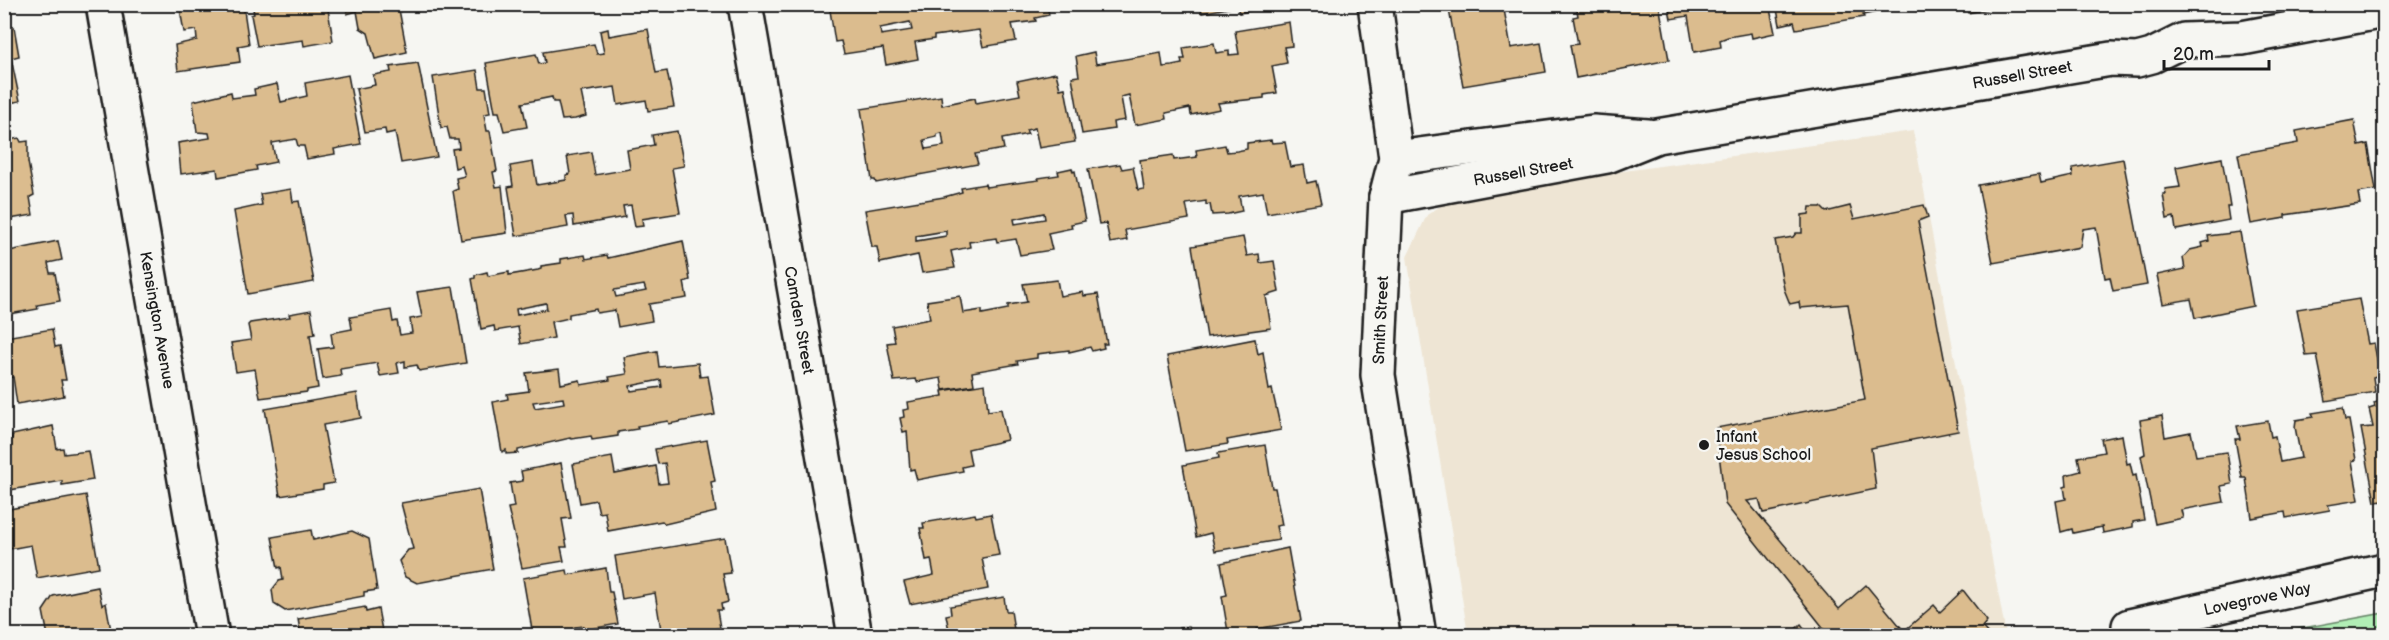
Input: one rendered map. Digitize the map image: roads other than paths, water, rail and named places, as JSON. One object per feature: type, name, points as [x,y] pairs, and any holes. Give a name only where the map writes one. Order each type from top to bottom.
[{"type":"street","name":"Kensington Avenue","points":[[103,4],[212,636]]},
{"type":"street","name":"Camden Street","points":[[744,4],[855,636]]},
{"type":"street","name":"Smith Street","points":[[1375,4],[1396,158],[1386,197],[1378,375],[1419,636]]},
{"type":"street","name":"Russell Street","points":[[1386,197],[1607,156],[1657,136],[2110,59],[2137,60],[2152,56],[2184,40],[2242,38],[2385,11]]},
{"type":"street","name":"Russell Street","points":[[1396,158],[1593,132],[1657,136]]},
{"type":"street","name":"Lovegrove Way","points":[[2128,626],[2385,570]]},
{"type":"place","name":"Infant Jesus School","points":[[1704,445]]}]
